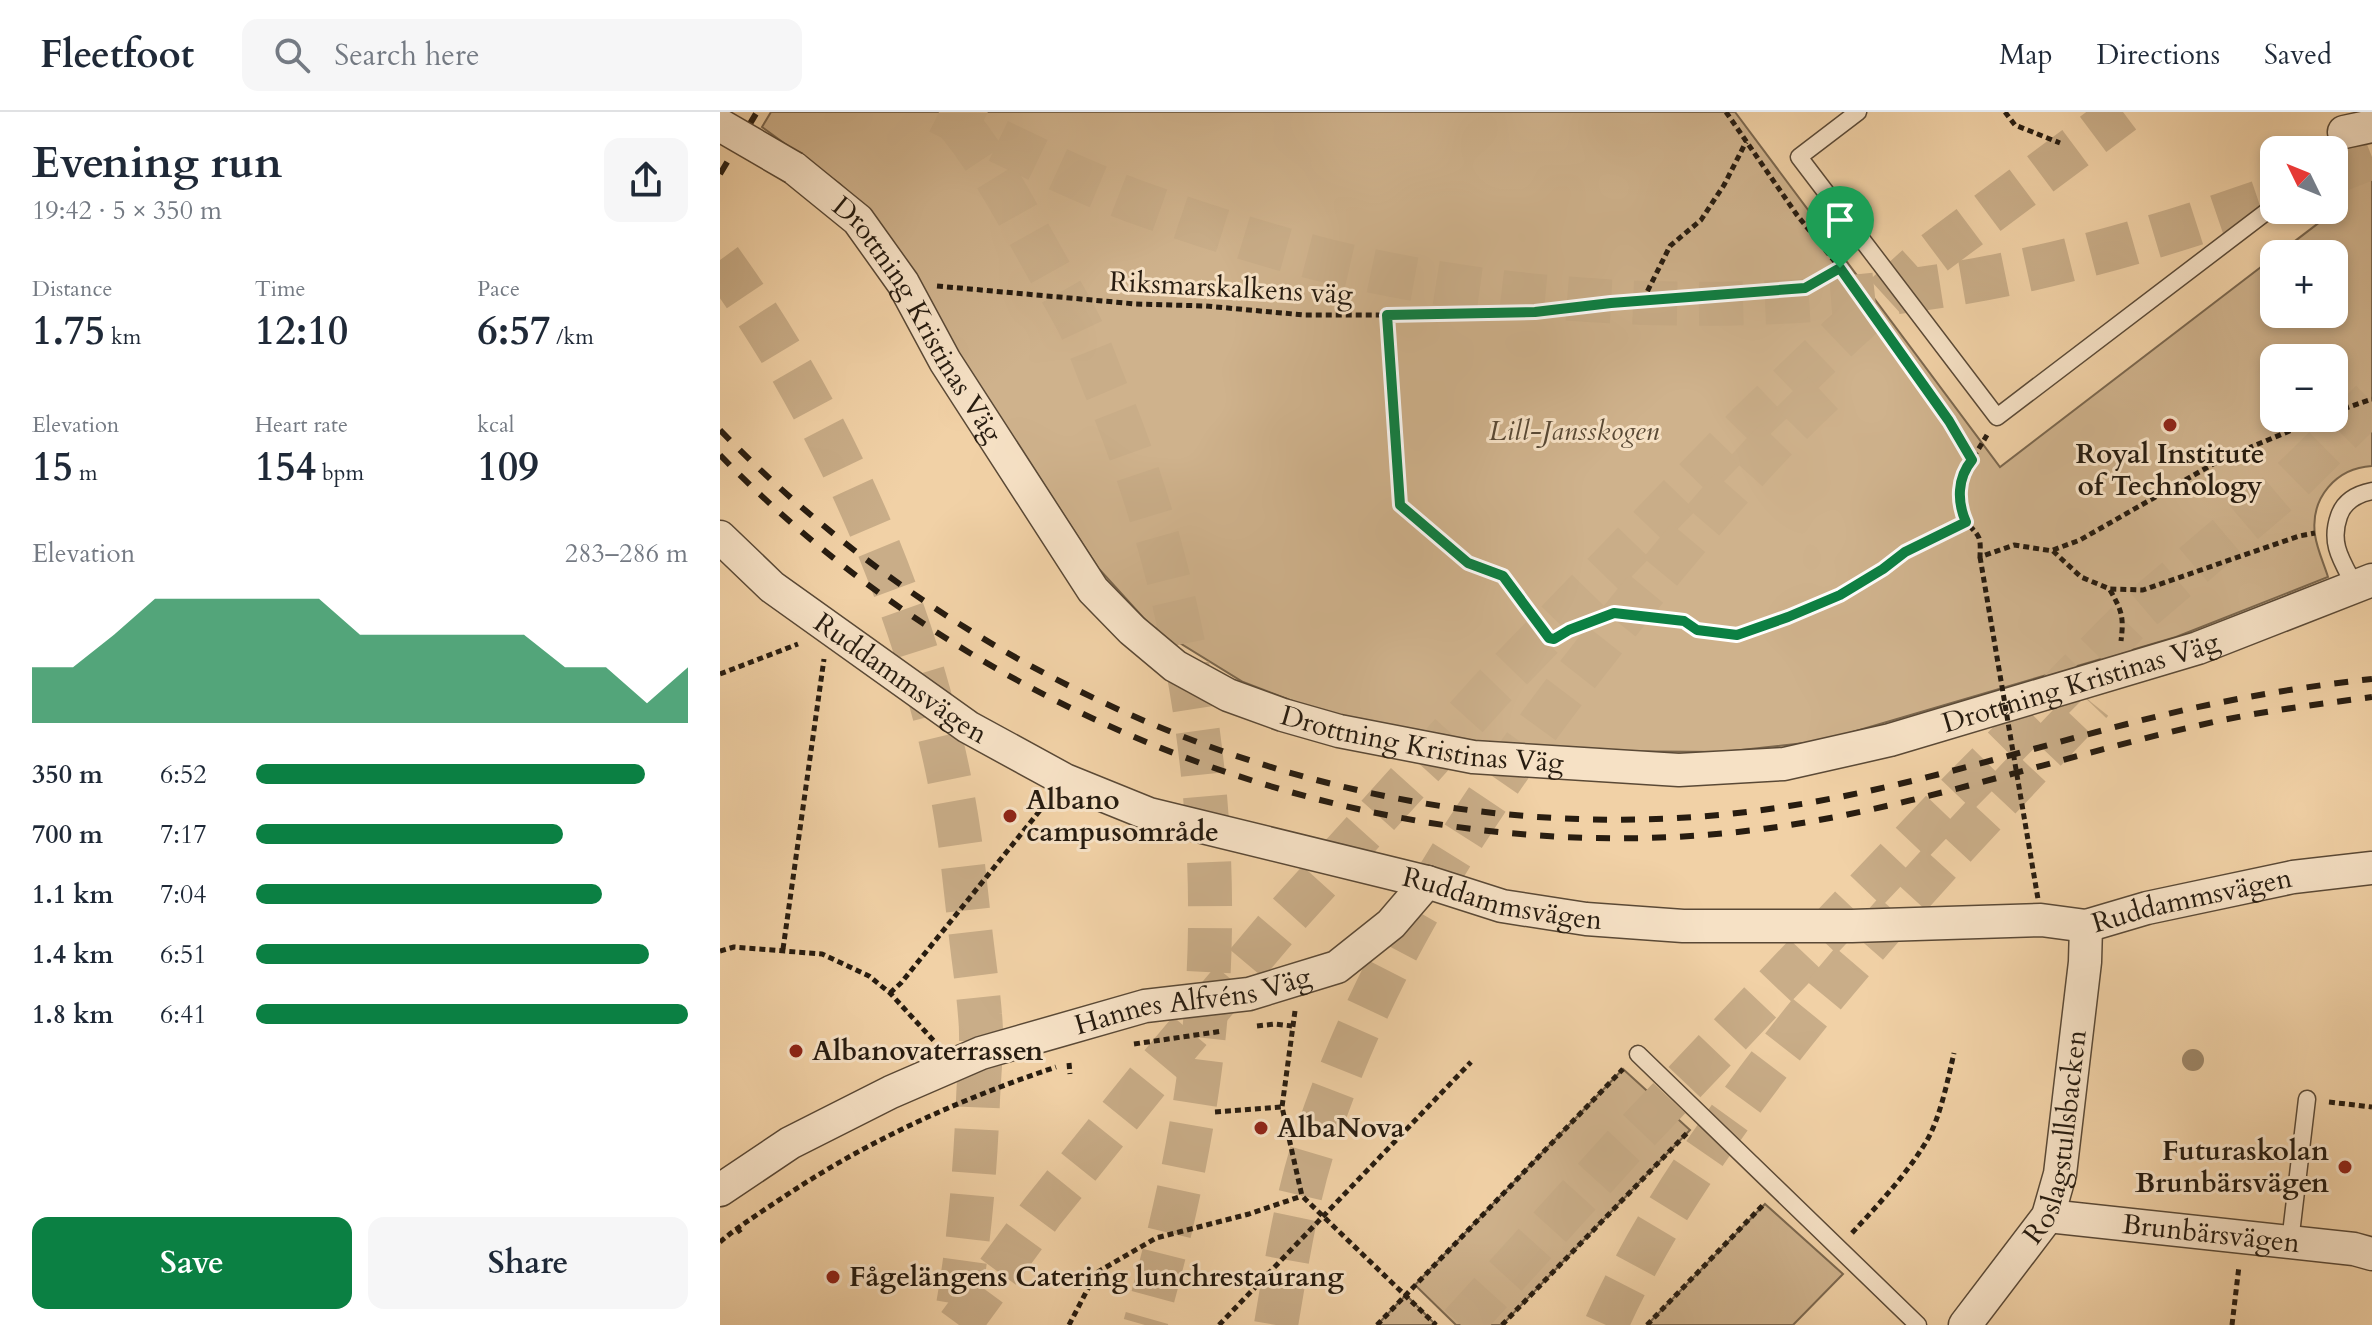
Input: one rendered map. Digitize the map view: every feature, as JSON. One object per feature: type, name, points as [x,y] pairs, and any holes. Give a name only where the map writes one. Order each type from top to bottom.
[{"type":"street","name":"Drottning Kristinas Väg","points":[[720,125],[794,168],[858,220],[903,283],[945,361],[1093,590],[1132,630],[1175,666],[1228,695],[1339,731],[1473,757],[1679,770],[1784,764],[1890,740],[2198,648],[2364,583]]},
{"type":"street","name":"Ruddammsvägen","points":[[720,537],[826,641],[968,727],[1065,780],[1149,814],[1427,882],[1502,906],[1586,919],[1683,926],[1852,926],[2041,920],[2086,926],[2147,908],[2293,877],[2372,868]]},
{"type":"street","name":"Hannes Alfvéns Väg","points":[[720,1190],[790,1143],[891,1092],[981,1053],[1145,1006],[1249,994],[1337,967],[1391,924],[1427,882]]},
{"type":"street","name":"Roslagstullsbacken","points":[[1965,1325],[2048,1216],[2060,1174],[2086,926]]},
{"type":"street","name":"Brunbärsvägen","points":[[2048,1216],[2354,1249],[2372,1254]]},
{"type":"lane","points":[[1858,112],[1799,157],[1997,417],[2260,217]]},
{"type":"lane","points":[[2364,583],[2339,557],[2333,531],[2342,505],[2361,493],[2372,491]]},
{"type":"lane","points":[[1638,1054],[1918,1325]]},
{"type":"lane","points":[[2290,1242],[2307,1099]]},
{"type":"path","points":[[1726,112],[1797,215],[1840,268],[1949,421],[1972,460]]},
{"type":"path","points":[[2005,112],[2015,125],[2060,143]]},
{"type":"path","points":[[1642,301],[1670,246],[1701,220],[1724,185],[1746,142]]},
{"type":"path","name":"Riksmarskalkens väg","points":[[903,283],[1136,304],[1206,306],[1304,315],[1387,315],[1535,312],[1805,288],[1840,268]]},
{"type":"path","points":[[1387,315],[1400,505],[1468,563],[1503,576],[1549,638],[1554,639],[1614,613],[1684,621],[1697,630],[1737,635],[1840,595],[1905,552],[1966,522]]},
{"type":"path","points":[[2348,407],[2372,399]]},
{"type":"path","points":[[1997,417],[1966,467],[1959,494],[1960,508],[1978,537],[2038,899]]},
{"type":"path","points":[[1980,557],[2014,545],[2053,551],[2080,540],[2222,459],[2287,432]]},
{"type":"path","points":[[2053,551],[2081,577],[2110,589],[2143,590],[2299,536],[2333,531]]},
{"type":"path","points":[[720,674],[801,643],[826,641],[783,949]]},
{"type":"path","points":[[890,993],[1032,821]]},
{"type":"path","points":[[720,951],[734,947],[822,954],[869,976],[890,993],[956,1063]]},
{"type":"path","points":[[1246,1028],[1275,1024],[1292,1026],[1282,1107],[1302,1196],[1436,1325]]},
{"type":"path","points":[[1128,1045],[1231,1030]]},
{"type":"path","points":[[1838,1248],[1889,1194],[1928,1140],[1954,1053]]},
{"type":"path","points":[[1377,1325],[1638,1054]]},
{"type":"path","points":[[720,1242],[816,1176],[903,1127],[996,1087],[1083,1058]]},
{"type":"path","points":[[1219,1325],[1471,1062]]},
{"type":"path","points":[[1069,1063],[1070,1074]]},
{"type":"path","points":[[2307,1099],[2372,1107]]},
{"type":"path","points":[[1215,1112],[1282,1107]]},
{"type":"path","points":[[1502,1325],[1703,1117]]},
{"type":"path","points":[[1647,1325],[1778,1190]]},
{"type":"path","points":[[1069,1325],[1096,1273],[1156,1238],[1249,1214],[1302,1196]]},
{"type":"path","points":[[737,1228],[743,1236]]},
{"type":"path","points":[[2232,1325],[2236,1288]]},
{"type":"green space","name":"Lill-Jansskogen","points":[[771,112],[1735,112],[2000,467],[2260,268],[2260,328],[2348,328],[2348,240],[2296,240],[2317,224],[2348,224],[2348,176],[2372,159],[2372,466],[2347,472],[2321,497],[2315,535],[2328,577],[2176,637],[1822,741],[1723,752],[1587,751],[1454,739],[1329,715],[1243,682],[1149,624],[1099,569],[861,204],[840,184],[762,127]]},
{"type":"green space","points":[[1623,1069],[1690,1130],[1502,1325],[1456,1325],[1415,1285]]},
{"type":"green space","points":[[1765,1204],[1843,1274],[1793,1325],[1647,1325]]},
{"type":"green space","points":[[1406,1295],[1436,1325],[1377,1325]]},
{"type":"tunnel","points":[[939,112],[1095,185],[1212,228],[1320,259],[1395,275],[1552,297],[1713,304],[1871,295],[1947,285],[2030,269],[2112,248],[2260,202]]},
{"type":"tunnel","points":[[959,1325],[1042,1212],[1154,1073],[1286,917],[1491,690],[1748,425],[1842,335],[1921,263],[2123,112]]},
{"type":"tunnel","points":[[958,123],[1004,191],[1087,341],[1132,457],[1153,522],[1171,588],[1197,722],[1209,858],[1210,926],[1205,1027],[1182,1177],[1145,1325]]},
{"type":"tunnel","points":[[2348,166],[2372,157]]},
{"type":"tunnel","points":[[720,260],[763,323],[803,391],[840,461],[873,534],[926,684],[945,760],[961,848],[981,1036],[971,1211],[955,1322]]},
{"type":"tunnel","points":[[1276,1325],[1301,1192],[1313,1148],[1340,1073],[1408,929],[1492,792],[1586,663],[1704,519],[1826,390]]},
{"type":"tunnel","points":[[1461,1325],[1619,1151],[1960,792],[2138,612],[2284,488],[2372,401]]},
{"type":"tunnel","points":[[1606,1325],[1669,1208],[1724,1125],[1784,1045],[1911,894],[2091,702]]},
{"type":"railway","points":[[720,174],[757,112]]},
{"type":"railway","points":[[720,430],[828,529],[947,616],[1074,689],[1210,747],[1351,789],[1496,813],[1642,819],[1789,806],[1917,780],[2187,709],[2372,679]]},
{"type":"railway","points":[[720,455],[827,553],[947,639],[1076,710],[1212,767],[1354,808],[1499,832],[1645,838],[1790,825],[1893,805],[2218,721],[2372,697]]},
{"type":"place","name":"Royal Institute of Technology","points":[[2170,425]]},
{"type":"place","name":"Albano campusområde","points":[[1010,816]]},
{"type":"place","name":"Albanovaterrassen","points":[[796,1051]]},
{"type":"place","name":"AlbaNova","points":[[1261,1128]]},
{"type":"place","name":"Futuraskolan Brunbärsvägen","points":[[2345,1167]]},
{"type":"place","name":"Fågelängens Catering lunchrestaurang","points":[[833,1277]]},
{"type":"route","points":[[1840,268],[1949,421],[1972,460],[1966,467],[1959,494],[1960,508],[1966,522],[1897,556],[1883,569],[1840,595],[1737,635],[1697,630],[1684,621],[1614,613],[1601,616],[1554,639],[1549,638],[1503,576],[1468,563],[1400,505],[1387,315],[1535,312],[1805,288],[1840,268]]}]
